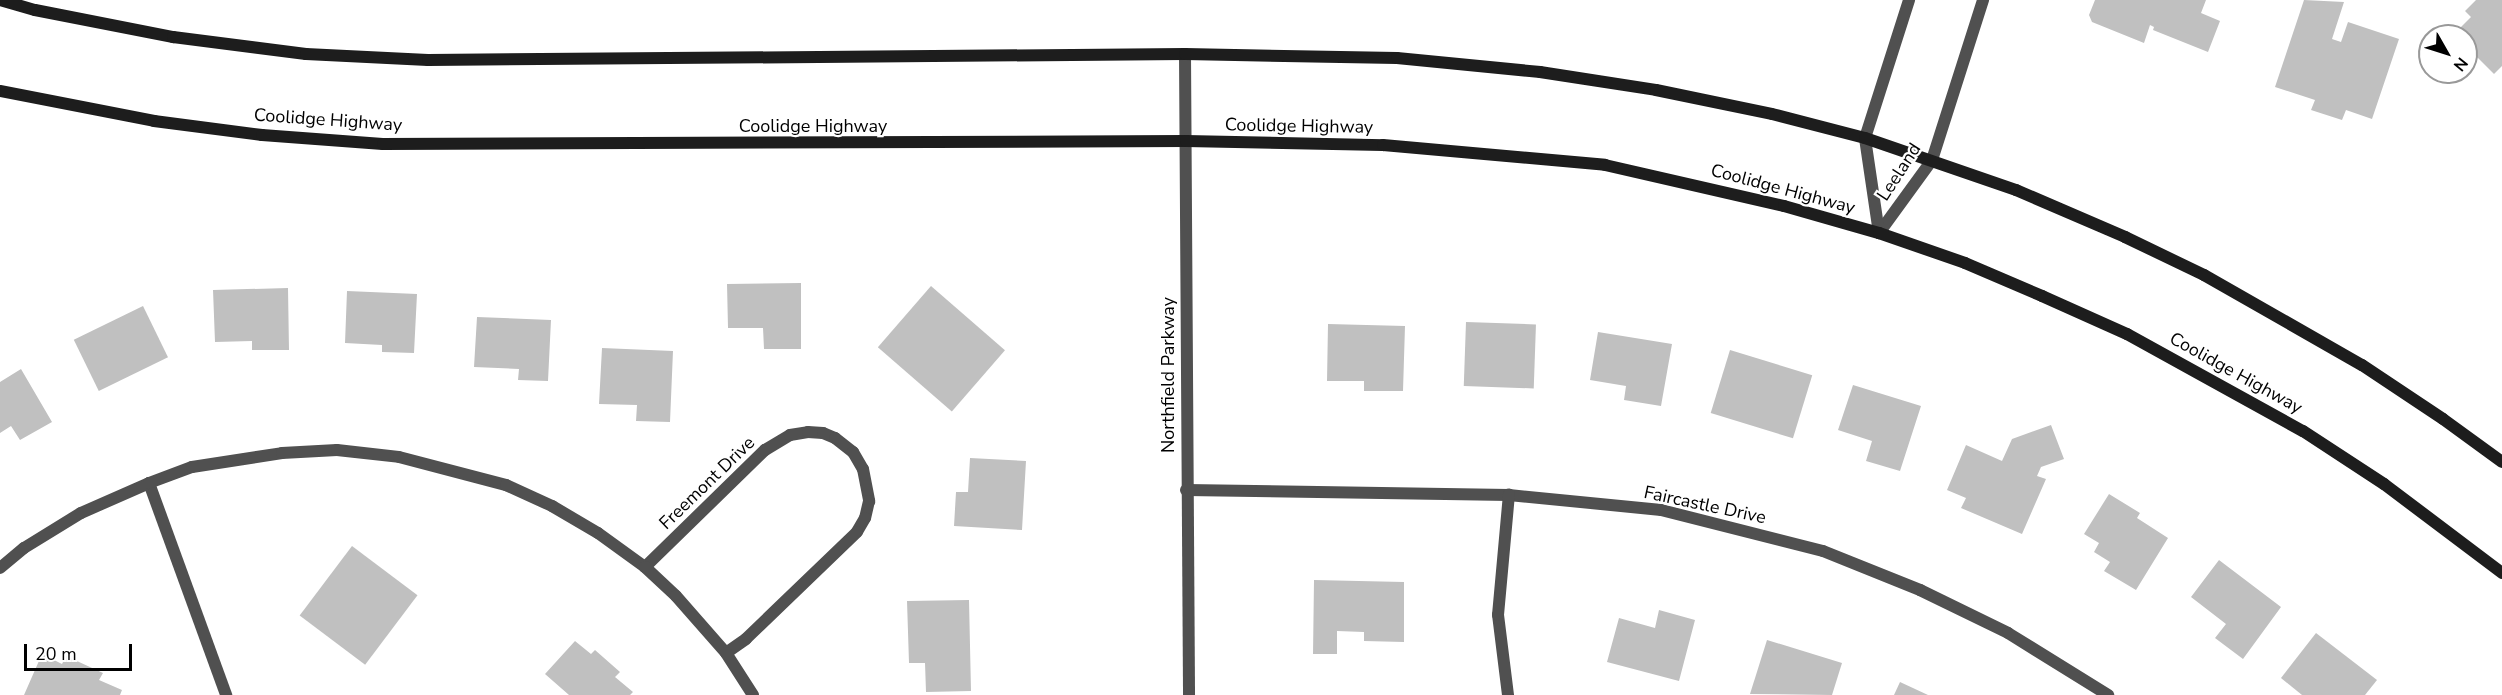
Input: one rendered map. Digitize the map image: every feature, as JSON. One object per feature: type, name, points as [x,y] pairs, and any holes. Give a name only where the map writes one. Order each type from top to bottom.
[{"type":"main road","points":[[0,0],[35,10],[173,37],[306,54],[428,60],[1185,54],[1397,58],[1540,72],[1679,95],[1772,114],[1865,138],[2016,190],[2125,237],[2204,275],[2362,365],[2502,462]]},
{"type":"main road","name":"Coolidge Highway","points":[[0,91],[154,122],[262,135],[383,144],[1186,141],[1383,145],[1605,165],[1784,206],[1879,233],[1965,263],[2127,334],[2303,431],[2384,484],[2502,573]]},
{"type":"street","name":"Leeland","points":[[1879,233],[1865,138],[1909,0]]},
{"type":"street","name":"Leeland","points":[[1879,233],[1932,160],[1983,0]]},
{"type":"street","name":"Northfield Parkway","points":[[1185,54],[1189,695]]},
{"type":"street","name":"Freemont Drive","points":[[645,567],[765,450],[790,435],[808,432],[823,433],[835,438],[852,452],[864,469],[869,501],[865,518],[857,532],[754,631],[726,653]]},
{"type":"street","points":[[0,568],[24,548],[81,513],[192,467],[282,453],[337,450],[399,457],[506,485],[552,506],[598,533],[645,567],[676,596],[726,653],[753,695]]},
{"type":"street","points":[[149,483],[226,695]]},
{"type":"street","name":"Faircastle Drive","points":[[1186,490],[1509,495],[1660,510],[1823,551],[1920,590],[2008,633],[2108,695]]},
{"type":"street","points":[[1508,695],[1498,615],[1509,495]]},
{"type":"building","points":[[2095,0],[2206,0],[2201,13],[2220,21],[2208,52],[2153,30],[2154,27],[2150,25],[2144,43],[2092,22],[2089,15]]},
{"type":"building","points":[[2304,0],[2344,2],[2332,39],[2341,42],[2348,22],[2399,39],[2372,119],[2346,110],[2342,120],[2311,110],[2315,100],[2275,87]]},
{"type":"building","points":[[2476,0],[2502,0],[2502,66],[2494,74],[2478,58],[2478,24],[2464,24],[2471,17],[2465,11]]},
{"type":"building","points":[[801,283],[801,349],[764,349],[763,328],[728,328],[727,284]]},
{"type":"building","points":[[931,286],[1005,350],[952,411],[878,347]]},
{"type":"building","points":[[288,288],[289,350],[252,350],[252,341],[215,342],[213,290]]},
{"type":"building","points":[[347,291],[417,294],[414,353],[382,352],[382,345],[345,343]]},
{"type":"building","points":[[143,306],[168,357],[99,391],[74,340]]},
{"type":"building","points":[[477,317],[551,320],[548,381],[518,380],[519,369],[474,367]]},
{"type":"building","points":[[1466,322],[1536,324],[1534,388],[1464,386]]},
{"type":"building","points":[[1328,324],[1405,326],[1403,391],[1364,391],[1364,381],[1327,381]]},
{"type":"building","points":[[1598,332],[1672,344],[1661,406],[1624,400],[1626,386],[1590,380]]},
{"type":"building","points":[[602,348],[673,351],[670,422],[636,421],[637,405],[599,404]]},
{"type":"building","points":[[1730,350],[1812,375],[1793,438],[1711,413]]},
{"type":"building","points":[[21,369],[52,422],[20,440],[11,426],[0,433],[0,382]]},
{"type":"building","points":[[1853,385],[1921,406],[1900,471],[1866,461],[1872,441],[1838,430]]},
{"type":"building","points":[[2051,425],[2064,459],[2041,467],[2037,476],[2046,479],[2022,534],[1961,508],[1966,498],[1947,490],[1966,445],[2002,461],[2012,439]]},
{"type":"building","points":[[970,458],[1026,461],[1022,530],[954,526],[956,492],[968,492]]},
{"type":"building","points":[[2109,494],[2140,513],[2137,518],[2168,538],[2136,590],[2104,571],[2110,562],[2094,552],[2099,543],[2084,534]]},
{"type":"building","points":[[352,546],[417,595],[365,665],[300,615]]},
{"type":"building","points":[[2219,560],[2281,607],[2243,659],[2215,638],[2226,624],[2191,597]]},
{"type":"building","points":[[1314,580],[1404,582],[1404,642],[1364,641],[1364,632],[1337,631],[1337,654],[1313,654]]},
{"type":"building","points":[[969,600],[971,691],[926,692],[925,663],[909,663],[907,601]]},
{"type":"building","points":[[1659,610],[1695,620],[1679,681],[1607,662],[1619,618],[1655,628]]},
{"type":"building","points":[[2316,633],[2377,680],[2365,695],[2302,695],[2281,678]]},
{"type":"building","points":[[1767,640],[1842,663],[1832,695],[1750,694]]},
{"type":"building","points":[[575,641],[591,654],[595,650],[620,672],[615,677],[633,692],[630,695],[569,695],[545,674]]},
{"type":"building","points":[[42,654],[62,664],[66,656],[103,673],[99,680],[122,690],[120,695],[24,695]]},
{"type":"building","points":[[1900,682],[1928,695],[1894,695]]}]
